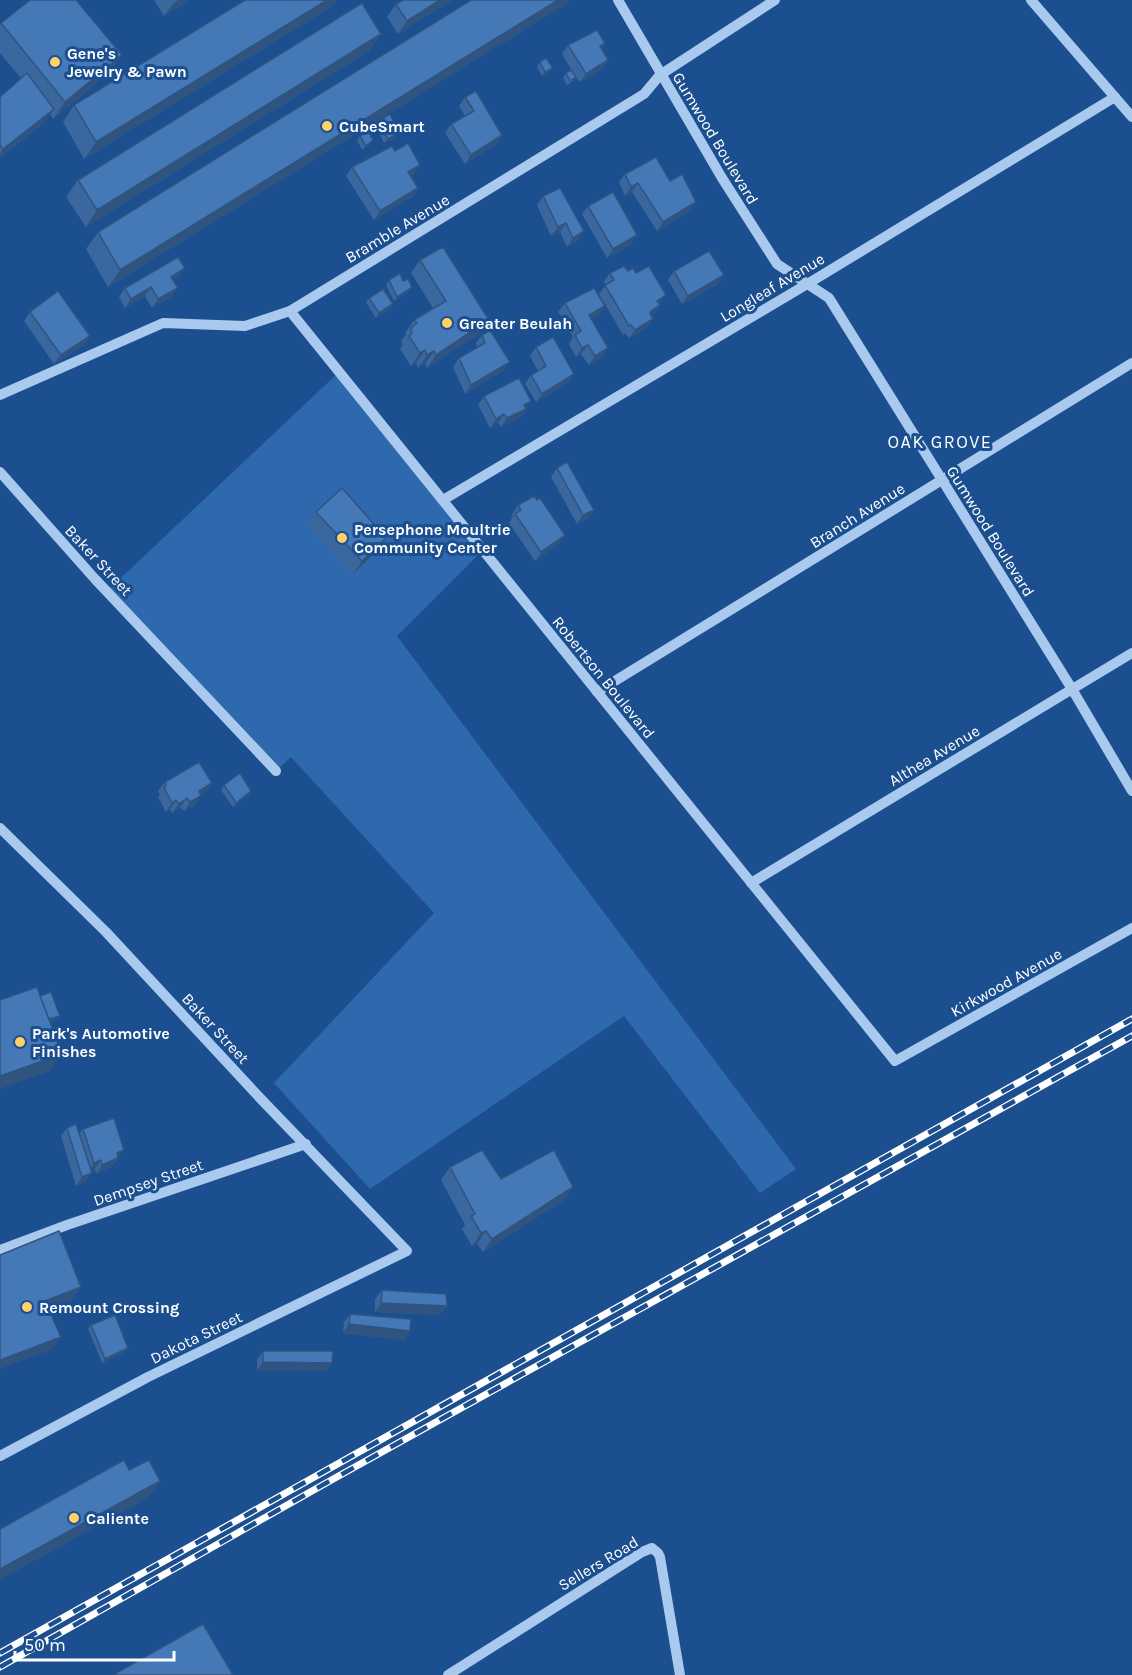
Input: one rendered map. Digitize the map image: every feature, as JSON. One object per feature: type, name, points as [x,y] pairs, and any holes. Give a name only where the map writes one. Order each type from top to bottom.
[{"type":"street","name":"Gumwood Boulevard","points":[[618,0],[722,178],[777,264],[829,298],[1072,689],[1132,791]]},
{"type":"street","name":"Bramble Avenue","points":[[0,395],[163,322],[245,326],[290,310],[644,94],[660,75],[775,0]]},
{"type":"street","points":[[1031,0],[1132,117]]},
{"type":"street","name":"Longleaf Avenue","points":[[442,500],[809,283],[1115,97]]},
{"type":"street","name":"Robertson Boulevard","points":[[290,310],[895,1061]]},
{"type":"street","name":"Branch Avenue","points":[[597,692],[1132,363]]},
{"type":"street","name":"Baker Street","points":[[0,472],[95,579],[276,771]]},
{"type":"street","name":"Althea Avenue","points":[[751,883],[1132,652]]},
{"type":"street","name":"Baker Street","points":[[0,828],[106,932],[260,1098],[407,1251]]},
{"type":"street","name":"Kirkwood Avenue","points":[[895,1061],[1132,928]]},
{"type":"street","name":"Dempsey Street","points":[[0,1250],[306,1144]]},
{"type":"street","name":"Dakota Street","points":[[0,1456],[148,1377],[407,1251]]},
{"type":"street","name":"Sellers Road","points":[[448,1675],[642,1552],[652,1548],[660,1557],[680,1675]]},
{"type":"shaded area","points":[[339,372],[483,550],[397,636],[796,1169],[760,1193],[624,1016],[370,1189],[274,1083],[434,913],[291,757],[276,771],[107,591]]},
{"type":"building","name":"Gene's Jewelry & Pawn","points":[[30,0],[76,0],[122,55],[65,102],[1,23]]},
{"type":"building","points":[[245,0],[327,0],[96,142],[74,105]]},
{"type":"building","points":[[403,0],[440,0],[407,21],[396,4]]},
{"type":"building","name":"CubeSmart","points":[[471,0],[558,0],[120,270],[98,232]]},
{"type":"building","points":[[362,3],[381,34],[97,210],[78,180]]},
{"type":"building","points":[[597,30],[605,43],[600,46],[608,60],[586,74],[568,45]]},
{"type":"building","points":[[546,58],[553,68],[545,72],[540,62]]},
{"type":"building","points":[[571,70],[576,77],[570,81],[566,73]]},
{"type":"building","points":[[27,73],[54,109],[3,149],[0,145],[0,97]]},
{"type":"building","points":[[476,91],[502,135],[471,155],[451,124],[474,111],[465,97]]},
{"type":"building","points":[[390,114],[399,133],[388,139],[378,122]]},
{"type":"building","points":[[368,131],[373,140],[366,146],[360,136]]},
{"type":"building","points":[[408,143],[420,165],[408,172],[418,188],[380,211],[352,167],[392,146],[395,151]]},
{"type":"building","points":[[656,157],[670,181],[682,174],[696,202],[663,222],[638,183],[631,187],[625,174]]},
{"type":"building","points":[[560,188],[584,231],[573,238],[566,223],[558,227],[543,196]]},
{"type":"building","points":[[613,192],[637,235],[613,249],[588,206]]},
{"type":"building","name":"Greater Beulah","points":[[443,247],[489,320],[436,355],[434,351],[427,355],[425,350],[420,353],[409,336],[412,333],[411,328],[417,323],[414,320],[446,301],[420,260]]},
{"type":"building","points":[[709,251],[724,275],[688,296],[674,271]]},
{"type":"building","points":[[178,257],[185,268],[171,277],[178,288],[158,299],[151,287],[131,299],[125,288]]},
{"type":"building","points":[[624,266],[628,271],[633,268],[636,273],[649,266],[666,295],[657,301],[660,305],[651,311],[653,319],[635,330],[631,325],[629,326],[605,285],[614,280],[610,273]]},
{"type":"building","points":[[400,273],[403,281],[408,279],[412,287],[397,297],[389,280]]},
{"type":"building","points":[[594,288],[605,306],[589,315],[608,348],[595,356],[588,345],[582,348],[575,335],[581,331],[565,303]]},
{"type":"building","points":[[383,289],[393,304],[379,313],[369,298]]},
{"type":"building","points":[[58,291],[90,336],[61,355],[30,312]]},
{"type":"building","points":[[490,330],[510,362],[471,385],[459,358],[485,343],[482,335]]},
{"type":"building","points":[[553,337],[574,374],[542,394],[531,375],[546,366],[536,347]]},
{"type":"building","points":[[519,378],[531,401],[524,405],[526,409],[507,418],[504,414],[496,419],[484,396]]},
{"type":"building","points":[[567,462],[594,510],[583,515],[557,468]]},
{"type":"building","points":[[342,488],[386,538],[362,561],[316,512]]},
{"type":"building","points":[[534,496],[537,500],[540,498],[565,535],[541,552],[515,514],[521,510],[518,505]]},
{"type":"building","points":[[199,762],[212,783],[199,791],[201,796],[190,802],[187,798],[179,804],[176,800],[172,803],[164,788],[165,782]]},
{"type":"building","points":[[240,773],[251,791],[236,803],[224,785]]},
{"type":"building","points":[[37,987],[62,1054],[0,1076],[0,1000]]},
{"type":"building","points":[[51,992],[60,1016],[49,1019],[40,996]]},
{"type":"building","points":[[114,1118],[124,1150],[117,1153],[118,1158],[102,1165],[101,1160],[94,1163],[83,1129]]},
{"type":"building","points":[[76,1124],[92,1173],[82,1177],[67,1128]]},
{"type":"building","points":[[482,1150],[501,1179],[554,1150],[573,1187],[492,1239],[486,1231],[481,1233],[471,1216],[475,1214],[450,1167]]},
{"type":"building","name":"Remount Crossing","points":[[59,1231],[81,1287],[45,1301],[61,1337],[0,1360],[0,1255]]},
{"type":"building","points":[[382,1290],[446,1294],[447,1306],[381,1303]]},
{"type":"building","points":[[350,1314],[411,1319],[410,1331],[349,1324]]},
{"type":"building","points":[[115,1315],[128,1348],[105,1359],[91,1325]]},
{"type":"building","points":[[263,1351],[333,1351],[332,1363],[263,1362]]},
{"type":"building","name":"Caliente","points":[[124,1460],[129,1470],[149,1460],[160,1481],[0,1569],[0,1529]]},
{"type":"building","points":[[203,1624],[233,1675],[113,1675]]},
{"type":"railway","points":[[0,1653],[1132,1019]]},
{"type":"railway","points":[[0,1667],[335,1478],[1132,1036]]},
{"type":"place","name":"Gene's Jewelry & Pawn","points":[[55,62]]},
{"type":"place","name":"CubeSmart","points":[[327,126]]},
{"type":"place","name":"Greater Beulah","points":[[447,323]]},
{"type":"place","name":"Persephone Moultrie Community Center","points":[[342,538]]},
{"type":"place","name":"Park's Automotive Finishes","points":[[20,1042]]},
{"type":"place","name":"Remount Crossing","points":[[27,1307]]},
{"type":"place","name":"Caliente","points":[[74,1518]]},
{"type":"district","name":"OAK GROVE","points":[[940,442]]}]
